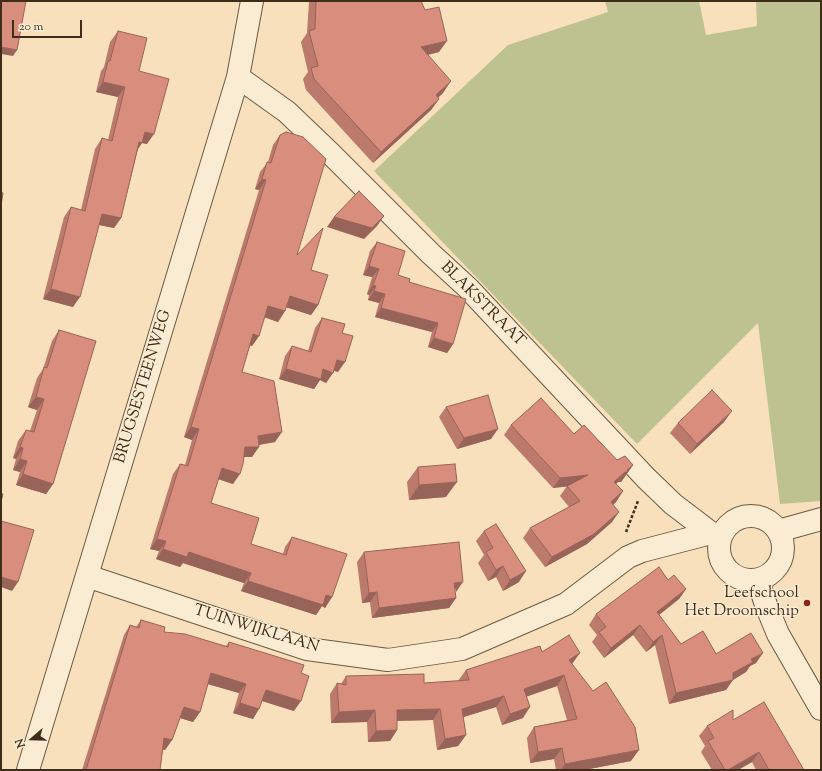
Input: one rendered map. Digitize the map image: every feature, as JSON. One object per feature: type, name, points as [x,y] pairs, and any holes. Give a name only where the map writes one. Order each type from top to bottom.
[{"type":"street","name":"BRUGSESTEENWEG","points":[[28,770],[238,77],[252,1]]},
{"type":"street","name":"BLAKSTRAAT","points":[[238,77],[287,112],[332,155],[431,254],[468,288],[646,478],[673,504],[716,535]]},
{"type":"street","points":[[747,516],[759,517],[769,521],[778,531],[782,541],[783,552],[778,565],[771,574],[758,580],[741,579],[727,570],[720,559],[716,535],[737,519],[747,516]]},
{"type":"street","points":[[778,531],[821,519]]},
{"type":"street","name":"TUINWIJKLAAN","points":[[87,576],[307,649],[388,660],[462,649],[566,604],[628,557],[642,551],[716,535]]},
{"type":"street","points":[[758,580],[778,634],[821,709]]},
{"type":"path","points":[[618,565],[621,545],[646,478]]},
{"type":"green space","points":[[605,1],[699,1],[706,35],[757,26],[756,1],[821,1],[821,501],[780,504],[758,323],[637,444],[374,171],[508,45],[608,12]]},
{"type":"building","points":[[1,1],[26,1],[17,50],[1,47]]},
{"type":"building","points":[[316,1],[421,1],[425,10],[439,7],[447,41],[421,47],[451,81],[436,95],[439,99],[381,152],[314,79],[311,68],[318,66],[309,31],[315,29]]},
{"type":"building","points":[[118,31],[147,38],[139,71],[169,79],[154,134],[145,132],[142,143],[139,142],[121,218],[102,214],[80,297],[51,289],[71,207],[85,211],[102,138],[112,141],[125,87],[103,82]]},
{"type":"building","points":[[286,132],[303,137],[326,159],[297,255],[323,228],[311,270],[328,275],[318,305],[290,296],[285,311],[268,306],[259,336],[253,334],[242,372],[274,381],[282,432],[258,436],[259,447],[245,447],[240,474],[222,468],[211,503],[259,518],[251,544],[286,555],[292,537],[347,554],[332,597],[326,595],[323,605],[248,581],[251,573],[189,552],[187,557],[163,549],[166,541],[157,539],[180,464],[188,466],[199,429],[191,427],[266,180],[262,179],[267,162],[271,163],[280,135]]},
{"type":"building","points":[[359,191],[384,216],[372,228],[334,217]]},
{"type":"building","points":[[1,192],[3,193],[1,205]]},
{"type":"building","points":[[377,242],[405,251],[398,275],[410,279],[409,282],[466,299],[453,344],[434,338],[438,323],[381,308],[385,294],[374,291],[376,286],[373,285],[379,269],[369,266]]},
{"type":"building","points":[[322,318],[345,324],[342,333],[353,336],[345,362],[337,360],[333,373],[323,369],[321,379],[286,369],[292,346],[311,352]]},
{"type":"building","points":[[59,330],[96,341],[53,484],[23,474],[27,461],[20,459],[23,448],[20,447],[26,430],[34,432],[44,399],[36,397],[44,367],[47,368]]},
{"type":"building","points":[[712,390],[732,411],[697,444],[678,423]]},
{"type":"building","points":[[488,395],[498,429],[464,438],[446,407]]},
{"type":"building","points":[[541,398],[574,434],[584,425],[617,460],[625,456],[633,465],[627,470],[628,472],[625,472],[614,482],[623,491],[611,502],[619,512],[594,534],[552,557],[530,528],[580,501],[567,486],[588,475],[560,478],[511,425]]},
{"type":"building","points":[[455,464],[457,482],[419,485],[418,467]]},
{"type":"building","points":[[1,521],[34,530],[18,582],[1,577]]},
{"type":"building","points":[[496,524],[526,571],[510,580],[503,566],[496,570],[486,552],[493,548],[484,531]]},
{"type":"building","points":[[459,542],[463,582],[454,583],[456,598],[379,608],[377,592],[369,593],[364,552]]},
{"type":"building","points":[[659,567],[668,580],[674,575],[686,589],[657,612],[681,644],[703,631],[716,654],[751,633],[763,653],[751,659],[753,662],[733,673],[733,680],[676,693],[662,635],[653,642],[640,625],[611,648],[599,632],[606,627],[596,614]]},
{"type":"building","points":[[141,620],[165,627],[164,632],[185,634],[228,647],[229,642],[304,665],[301,673],[309,676],[301,701],[266,690],[259,709],[240,703],[246,684],[211,673],[200,712],[184,707],[172,740],[164,738],[160,770],[86,770],[130,625],[139,628]]},
{"type":"building","points":[[569,635],[580,653],[569,660],[593,691],[606,682],[635,727],[639,750],[565,764],[562,748],[538,752],[534,727],[577,719],[564,675],[524,689],[530,707],[510,714],[504,696],[462,709],[466,735],[445,739],[440,709],[397,710],[397,730],[376,731],[375,710],[339,712],[337,683],[346,685],[346,676],[424,674],[424,683],[469,680],[466,670],[540,646],[542,652]]},
{"type":"building","points":[[764,702],[804,770],[769,770],[759,752],[728,770],[725,770],[708,741],[714,738],[707,726],[733,710],[733,720]]},
{"type":"place","name":"Leefschool Het Droomschip","points":[[807,603]]}]
